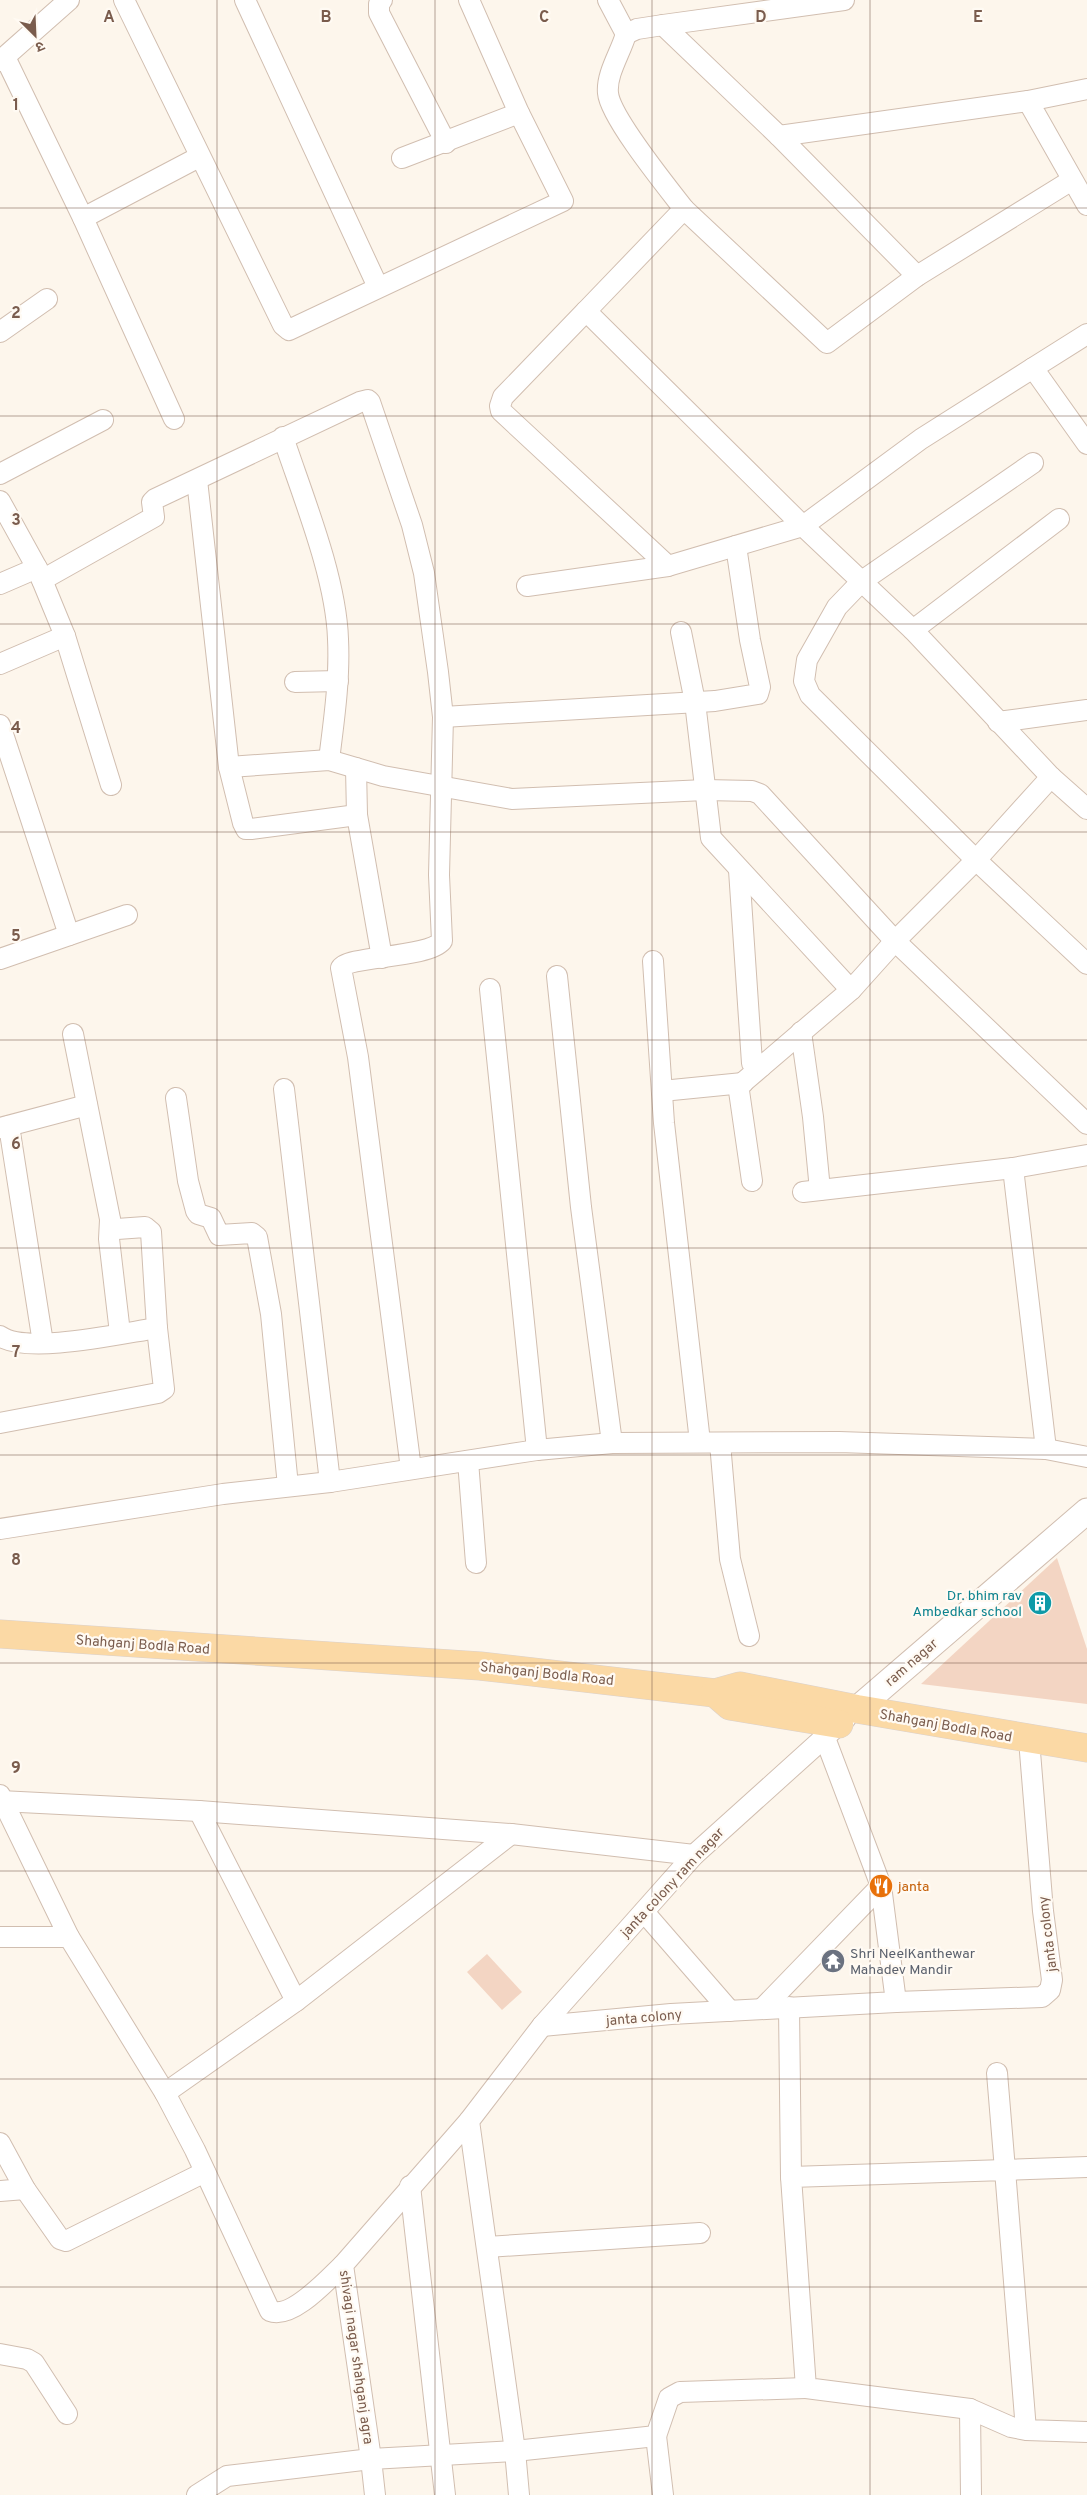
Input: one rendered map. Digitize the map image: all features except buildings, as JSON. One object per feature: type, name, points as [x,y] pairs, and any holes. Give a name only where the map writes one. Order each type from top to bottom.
[{"type":"main road","name":"Shahganj Bodla Road","points":[[0,1634],[480,1666],[715,1693],[730,1706],[840,1724],[1087,1748]]},
{"type":"main road","points":[[840,1724],[1087,1759]]},
{"type":"street","points":[[69,0],[2,59],[83,218],[174,420]]},
{"type":"street","points":[[124,0],[286,330],[293,330],[378,287],[563,202],[519,113],[469,0]]},
{"type":"street","points":[[245,0],[378,287]]},
{"type":"street","points":[[382,0],[379,4],[380,13],[446,143]]},
{"type":"street","points":[[608,0],[626,34]]},
{"type":"street","points":[[844,0],[637,29],[626,34],[609,82],[608,93],[611,106],[640,150],[684,209],[827,343],[917,276],[1072,180]]},
{"type":"street","points":[[662,25],[779,136],[917,276]]},
{"type":"street","points":[[779,136],[1028,101],[1087,89]]},
{"type":"street","points":[[1028,101],[1087,205]]},
{"type":"street","points":[[402,158],[446,143],[519,113]]},
{"type":"street","points":[[83,218],[199,156]]},
{"type":"street","points":[[668,566],[501,411],[500,406],[503,397],[684,209]]},
{"type":"street","points":[[0,332],[47,299]]},
{"type":"street","points":[[586,311],[803,526],[912,630],[1051,777],[1087,809]]},
{"type":"street","points":[[527,586],[668,566],[803,526],[921,439],[1087,334]]},
{"type":"street","points":[[1032,368],[1087,444]]},
{"type":"street","points":[[0,584],[39,574],[154,517],[152,502],[155,499],[360,402],[366,400],[370,402],[412,525],[424,573],[443,717],[439,875],[442,941],[434,946],[382,958],[346,963],[341,968],[358,1057],[411,1469]]},
{"type":"street","points":[[2,470],[102,420]]},
{"type":"street","points":[[283,437],[320,549],[333,603],[338,637],[338,681],[329,760]]},
{"type":"street","points":[[1033,463],[862,581],[837,607],[827,621],[807,660],[804,675],[805,686],[810,695],[976,860],[1087,964]]},
{"type":"street","points":[[197,480],[229,767],[243,823],[246,829],[357,815]]},
{"type":"street","points":[[0,501],[39,574],[66,636],[111,785]]},
{"type":"street","points":[[912,630],[1059,519]]},
{"type":"street","points":[[443,717],[695,702],[754,695],[760,692],[736,546]]},
{"type":"street","points":[[681,632],[695,702],[710,838],[850,990]]},
{"type":"street","points":[[0,664],[66,636]]},
{"type":"street","points":[[295,682],[338,681]]},
{"type":"street","points":[[998,722],[1087,710]]},
{"type":"street","points":[[0,725],[69,935]]},
{"type":"street","points":[[229,767],[329,760],[442,788],[512,799],[704,790],[752,791],[760,794],[896,940],[1087,1124]]},
{"type":"street","points":[[356,768],[357,815],[382,958]]},
{"type":"street","points":[[752,1181],[738,1091],[743,1083],[850,990],[896,940],[976,860],[1051,777]]},
{"type":"street","points":[[739,870],[752,1063],[755,1067],[761,1067]]},
{"type":"street","points":[[0,959],[127,914]]},
{"type":"street","points":[[653,961],[662,1091],[710,1442],[730,1560],[749,1636]]},
{"type":"street","points":[[557,976],[581,1207],[612,1444]]},
{"type":"street","points":[[490,990],[536,1450]]},
{"type":"street","points":[[801,1032],[813,1117],[812,1191],[1012,1168],[1087,1155]]},
{"type":"street","points":[[73,1034],[110,1220],[109,1239],[120,1333]]},
{"type":"street","points":[[662,1091],[743,1083]]},
{"type":"street","points":[[284,1089],[330,1482]]},
{"type":"street","points":[[176,1098],[188,1181],[196,1211],[198,1214],[211,1218],[219,1235],[252,1233],[257,1237],[271,1314],[288,1486]]},
{"type":"street","points":[[43,1343],[4,1127],[87,1105]]},
{"type":"street","points":[[1012,1168],[1046,1449]]},
{"type":"street","points":[[0,1423],[162,1391],[165,1384],[157,1328],[151,1232],[145,1227],[117,1229],[110,1220]]},
{"type":"street","points":[[0,1336],[14,1343],[43,1343],[157,1328]]},
{"type":"street","points":[[0,1528],[223,1494],[330,1482],[536,1450],[612,1444],[839,1442],[1046,1449],[1087,1456]]},
{"type":"street","points":[[468,1461],[476,1563]]},
{"type":"street","name":"ram nagar","points":[[840,1724],[1087,1511]]},
{"type":"street","points":[[840,1724],[881,1886],[896,2002]]},
{"type":"street","name":"janta colony ram nagar","points":[[542,2026],[694,1855],[840,1724]]},
{"type":"street","name":"janta colony","points":[[542,2026],[789,2007],[1042,1996],[1050,1990],[1052,1980],[1043,1911],[1030,1752]]},
{"type":"street","points":[[343,2265],[308,2298],[277,2314],[270,2311],[205,2172],[164,2093],[69,1937],[1,1799],[200,1811],[511,1834],[694,1855]]},
{"type":"street","points":[[200,1811],[296,2001]]},
{"type":"street","points":[[164,2093],[296,2001],[511,1834]]},
{"type":"street","points":[[762,2009],[881,1886]]},
{"type":"street","points":[[644,1912],[730,2011]]},
{"type":"street","points":[[0,1937],[69,1937]]},
{"type":"street","points":[[789,2007],[791,2177],[806,2388]]},
{"type":"street","name":"shivagi nagar shahganj agra","points":[[198,2495],[228,2476],[371,2459],[343,2265],[410,2186],[469,2121],[542,2026]]},
{"type":"street","points":[[997,2073],[1026,2430]]},
{"type":"street","points":[[469,2121],[516,2451],[518,2495]]},
{"type":"street","points":[[0,2143],[25,2189],[60,2239],[66,2241],[205,2172]]},
{"type":"street","points":[[791,2177],[1087,2167]]},
{"type":"street","points":[[410,2186],[445,2495]]},
{"type":"street","points":[[0,2191],[25,2189]]},
{"type":"street","points":[[487,2247],[700,2233]]},
{"type":"street","points":[[0,2354],[27,2359],[34,2363],[66,2414]]},
{"type":"street","points":[[663,2495],[656,2436],[669,2398],[680,2392],[806,2388],[970,2408],[1010,2427],[1026,2430],[1087,2432]]},
{"type":"street","points":[[970,2408],[971,2495]]},
{"type":"street","points":[[375,2495],[371,2459],[516,2451],[656,2436]]},
{"type":"place","name":"Dr. bhim rav Ambedkar school","points":[[1040,1603]]},
{"type":"place","name":"janta","points":[[881,1886]]},
{"type":"place","name":"Shri NeelKanthewar Mahadev Mandir","points":[[833,1961]]}]
